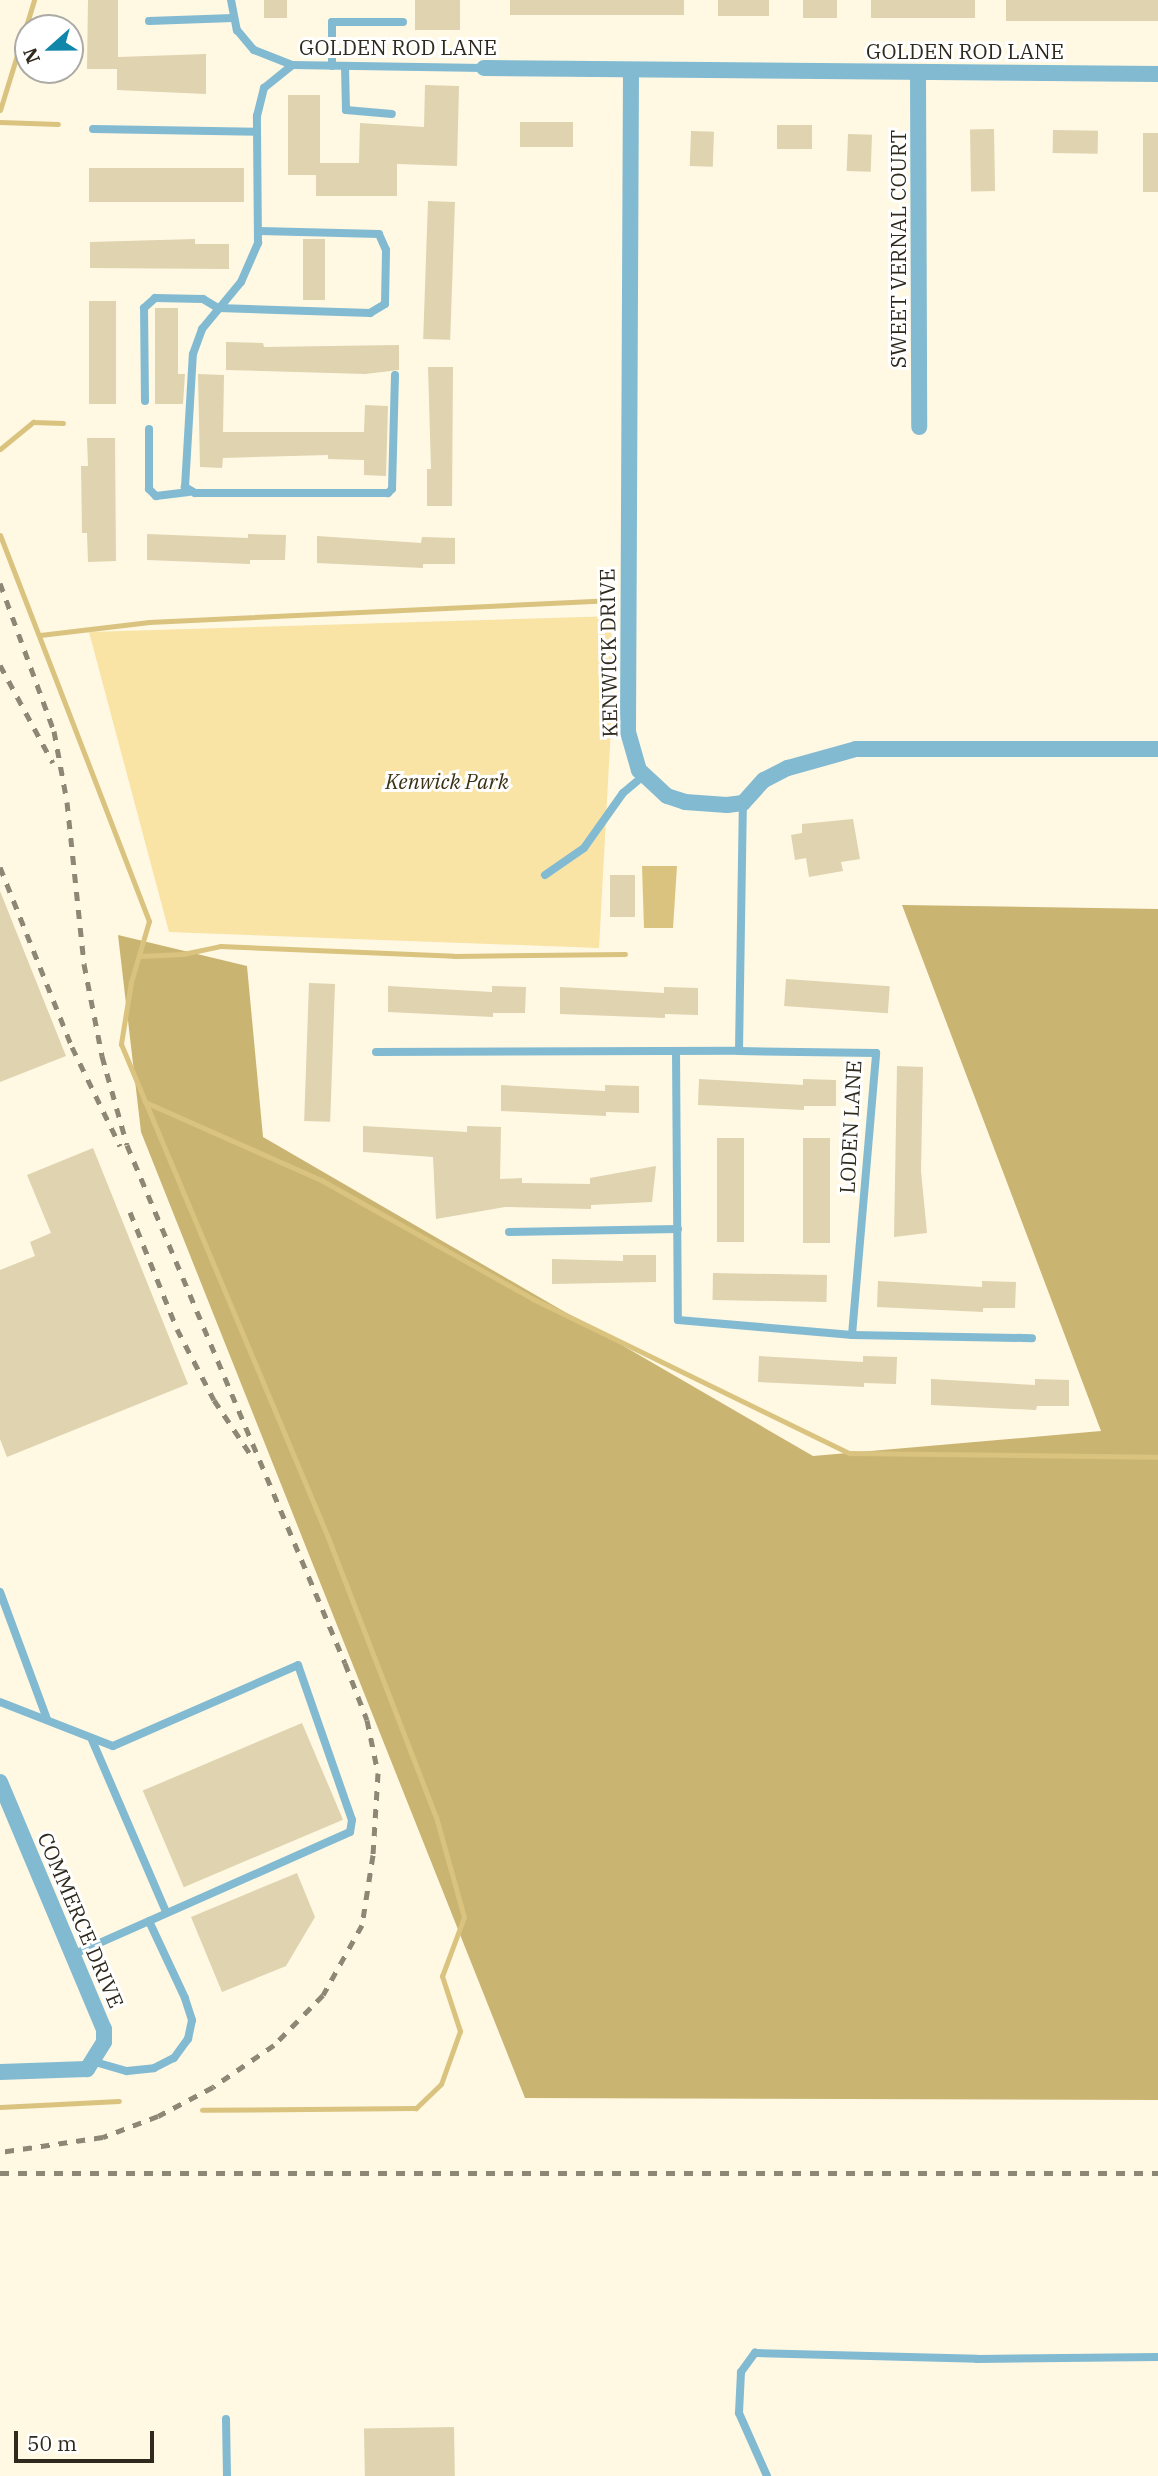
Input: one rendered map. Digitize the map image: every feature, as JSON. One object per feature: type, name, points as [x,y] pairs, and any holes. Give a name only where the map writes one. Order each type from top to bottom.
[{"type":"street","name":"GOLDEN ROD LANE","points":[[484,68],[1158,74]]},
{"type":"street","name":"KENWICK DRIVE","points":[[631,70],[628,732],[643,776]]},
{"type":"street","name":"SWEET VERNAL COURT","points":[[918,72],[919,427]]},
{"type":"street","points":[[643,776],[667,796],[685,802],[743,803],[764,780],[788,768],[856,749],[1158,749]]},
{"type":"street","name":"COMMERCE DRIVE","points":[[0,1782],[104,2029],[104,2042],[95,2062]]},
{"type":"street","points":[[0,2072],[70,2073],[95,2062]]},
{"type":"lane","points":[[231,0],[233,18],[254,50],[292,65]]},
{"type":"lane","points":[[149,21],[233,18]]},
{"type":"lane","points":[[332,66],[331,22],[402,22]]},
{"type":"lane","name":"GOLDEN ROD LANE","points":[[189,492],[184,481],[188,384],[197,341],[218,308],[246,273],[260,231],[257,132],[264,88],[292,65],[484,68]]},
{"type":"lane","points":[[345,66],[346,110],[392,114]]},
{"type":"lane","points":[[93,129],[257,132]]},
{"type":"lane","points":[[145,401],[144,308],[155,298],[202,299],[218,308],[370,313],[385,304],[386,250],[379,234],[260,231]]},
{"type":"lane","points":[[149,429],[149,489],[156,496],[189,492],[388,493],[392,489],[395,375]]},
{"type":"lane","points":[[545,875],[584,848],[623,793],[643,776]]},
{"type":"lane","points":[[739,1051],[743,803]]},
{"type":"lane","points":[[676,1051],[678,1320],[852,1335],[1032,1338]]},
{"type":"lane","name":"LODEN LANE","points":[[376,1052],[876,1053],[852,1335]]},
{"type":"lane","points":[[509,1232],[678,1228]]},
{"type":"lane","points":[[0,1592],[47,1719]]},
{"type":"lane","points":[[0,1702],[113,1746],[298,1665],[352,1820],[350,1832],[72,1955]]},
{"type":"lane","points":[[92,1740],[166,1912]]},
{"type":"lane","points":[[95,2062],[127,2071],[154,2068],[174,2058],[188,2039],[192,2020],[185,1998],[149,1921]]},
{"type":"lane","points":[[767,2476],[739,2413],[741,2372],[755,2353],[977,2359],[1158,2357]]},
{"type":"lane","points":[[226,2419],[227,2476]]},
{"type":"green space","name":"Kenwick Park","points":[[617,616],[599,948],[169,932],[89,632]]},
{"type":"shaded area","points":[[642,866],[677,866],[673,928],[644,928]]},
{"type":"shaded area","points":[[902,905],[1158,909],[1158,2100],[525,2098],[141,1132],[118,935],[247,966],[263,1137],[813,1456],[1101,1431]]},
{"type":"building","points":[[88,0],[118,0],[118,57],[206,54],[206,94],[117,90],[117,69],[87,69]]},
{"type":"building","points":[[264,0],[287,0],[287,18],[264,18]]},
{"type":"building","points":[[415,0],[460,0],[460,30],[415,30]]},
{"type":"building","points":[[510,0],[684,0],[684,15],[510,15]]},
{"type":"building","points":[[718,0],[769,0],[769,16],[718,16]]},
{"type":"building","points":[[803,0],[837,0],[837,18],[803,18]]},
{"type":"building","points":[[871,0],[975,0],[975,18],[871,18]]},
{"type":"building","points":[[1006,0],[1158,0],[1158,21],[1006,21]]},
{"type":"building","points":[[425,85],[459,86],[457,166],[397,164],[397,196],[316,196],[316,175],[288,175],[288,95],[320,95],[320,163],[359,163],[360,123],[424,127]]},
{"type":"building","points":[[520,122],[573,122],[573,147],[520,147]]},
{"type":"building","points":[[777,125],[812,125],[812,149],[777,149]]},
{"type":"building","points":[[970,129],[994,129],[995,191],[971,191]]},
{"type":"building","points":[[1053,130],[1098,131],[1098,154],[1053,153]]},
{"type":"building","points":[[691,131],[714,132],[713,167],[690,166]]},
{"type":"building","points":[[1143,133],[1158,133],[1158,192],[1143,192]]},
{"type":"building","points":[[848,134],[872,135],[871,172],[847,171]]},
{"type":"building","points":[[89,168],[244,168],[244,202],[89,202]]},
{"type":"building","points":[[428,201],[455,202],[450,340],[423,339]]},
{"type":"building","points":[[195,239],[195,244],[229,244],[229,269],[90,268],[90,242]]},
{"type":"building","points":[[303,239],[325,239],[325,300],[303,300]]},
{"type":"building","points":[[89,301],[116,301],[116,404],[89,404]]},
{"type":"building","points":[[155,308],[178,308],[178,374],[185,374],[183,404],[155,404]]},
{"type":"building","points":[[226,342],[263,343],[264,347],[399,345],[399,370],[365,374],[226,370]]},
{"type":"building","points":[[428,367],[453,367],[452,506],[427,506],[427,469],[431,469]]},
{"type":"building","points":[[198,374],[224,375],[223,432],[364,432],[365,405],[388,406],[386,476],[364,475],[364,460],[328,459],[328,455],[223,458],[222,468],[200,467]]},
{"type":"building","points":[[87,438],[115,438],[116,561],[88,562],[87,533],[82,533],[81,466],[88,466]]},
{"type":"building","points":[[147,534],[248,538],[248,534],[286,535],[285,560],[250,560],[250,564],[147,560]]},
{"type":"building","points":[[317,536],[421,543],[422,537],[455,538],[455,564],[423,564],[423,568],[317,563]]},
{"type":"building","points":[[853,819],[860,859],[841,862],[843,871],[809,877],[806,858],[795,860],[791,835],[802,833],[802,824]]},
{"type":"building","points":[[610,875],[635,875],[635,917],[610,917]]},
{"type":"building","points":[[0,891],[66,1056],[0,1082]]},
{"type":"building","points":[[786,979],[890,986],[888,1013],[784,1006]]},
{"type":"building","points":[[309,983],[335,984],[330,1122],[304,1121]]},
{"type":"building","points":[[388,986],[492,992],[492,986],[526,987],[525,1013],[493,1013],[493,1017],[388,1012]]},
{"type":"building","points":[[560,987],[664,993],[664,987],[698,988],[698,1015],[665,1014],[665,1018],[560,1014]]},
{"type":"building","points":[[897,1066],[923,1067],[921,1171],[927,1233],[894,1237]]},
{"type":"building","points":[[699,1079],[803,1085],[803,1079],[836,1080],[836,1106],[804,1106],[804,1110],[698,1105]]},
{"type":"building","points":[[501,1085],[605,1091],[605,1085],[639,1086],[639,1113],[606,1112],[606,1116],[501,1111]]},
{"type":"building","points":[[363,1126],[467,1132],[467,1126],[501,1127],[500,1179],[522,1178],[522,1183],[590,1184],[590,1178],[656,1166],[652,1202],[591,1205],[591,1209],[505,1207],[436,1219],[433,1157],[363,1152]]},
{"type":"building","points":[[717,1138],[744,1138],[744,1242],[717,1242]]},
{"type":"building","points":[[803,1138],[830,1138],[830,1243],[803,1243]]},
{"type":"building","points":[[93,1148],[188,1384],[7,1457],[0,1439],[0,1270],[35,1256],[30,1242],[51,1233],[27,1175]]},
{"type":"building","points":[[623,1255],[656,1255],[656,1282],[552,1284],[552,1259],[623,1261]]},
{"type":"building","points":[[713,1273],[827,1275],[827,1302],[713,1300]]},
{"type":"building","points":[[878,1281],[982,1287],[982,1281],[1016,1282],[1015,1308],[983,1308],[983,1312],[877,1307]]},
{"type":"building","points":[[759,1356],[863,1362],[863,1356],[897,1357],[896,1384],[864,1383],[864,1387],[758,1382]]},
{"type":"building","points":[[931,1379],[1035,1385],[1035,1379],[1069,1380],[1069,1406],[1037,1406],[1036,1410],[931,1405]]},
{"type":"building","points":[[302,1723],[343,1820],[184,1887],[143,1791]]},
{"type":"building","points":[[297,1873],[315,1917],[286,1966],[222,1992],[191,1917]]},
{"type":"building","points":[[454,2427],[455,2476],[365,2476],[364,2429]]},
{"type":"waterway","points":[[0,110],[34,0]]},
{"type":"waterway","points":[[0,122],[58,124]]},
{"type":"waterway","points":[[0,449],[33,422],[63,423]]},
{"type":"waterway","points":[[0,535],[149,921],[131,982],[121,1044],[327,1535],[436,1817],[464,1917],[442,1976],[460,2031],[441,2084],[416,2108],[202,2110]]},
{"type":"waterway","points":[[40,635],[149,622],[608,600]]},
{"type":"waterway","points":[[139,956],[183,954],[220,946],[454,956],[625,954]]},
{"type":"waterway","points":[[145,1102],[321,1180],[533,1299],[849,1453],[1158,1457]]},
{"type":"waterway","points":[[0,2107],[119,2101]]},
{"type":"railway","points":[[0,583],[54,731],[67,802],[84,964],[102,1056],[127,1145],[345,1663],[367,1720],[378,1773],[373,1855],[362,1925],[323,1995],[274,2045],[213,2087],[158,2116],[103,2137],[0,2152]]},
{"type":"railway","points":[[0,665],[53,763]]},
{"type":"railway","points":[[0,867],[72,1047],[120,1146]]},
{"type":"railway","points":[[130,1212],[177,1329],[214,1400],[251,1455]]},
{"type":"railway","points":[[0,2173],[1158,2173]]}]
